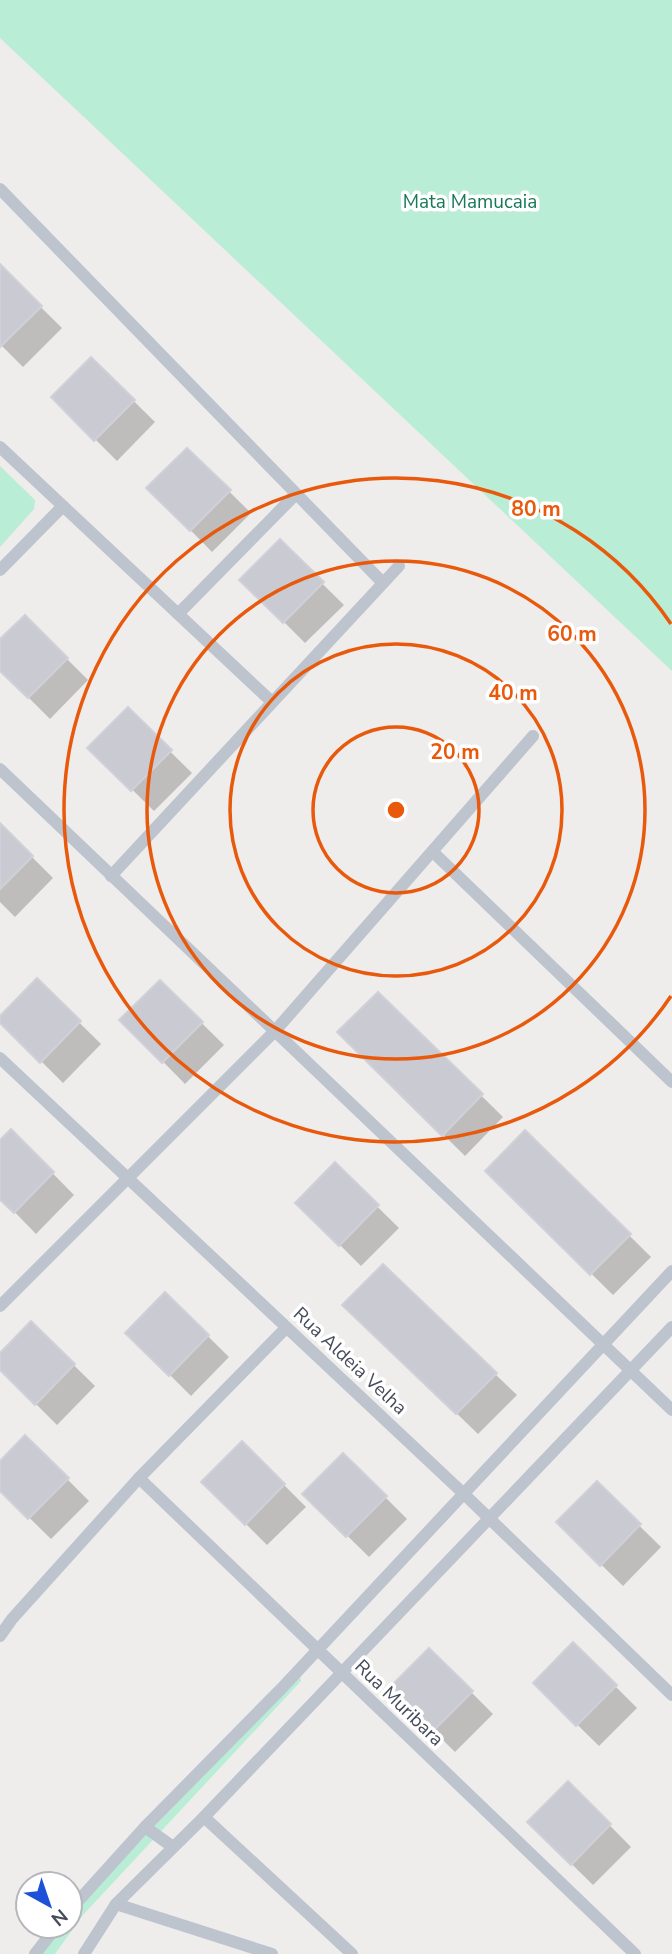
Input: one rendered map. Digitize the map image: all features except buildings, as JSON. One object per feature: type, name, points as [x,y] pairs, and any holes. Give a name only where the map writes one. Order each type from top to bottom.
[{"type":"lane","points":[[0,189],[383,583]]},
{"type":"lane","points":[[0,447],[272,702]]},
{"type":"lane","points":[[178,614],[295,495]]},
{"type":"lane","points":[[0,570],[63,506]]},
{"type":"lane","points":[[111,876],[399,566]]},
{"type":"lane","points":[[0,1306],[275,1031],[434,853],[533,736]]},
{"type":"lane","points":[[0,769],[672,1410]]},
{"type":"lane","points":[[434,853],[672,1082]]},
{"type":"lane","name":"Rua Aldeia Velha","points":[[0,1058],[464,1494],[672,1695]]},
{"type":"lane","points":[[84,1895],[672,1271]]},
{"type":"lane","points":[[84,1954],[116,1904],[205,1817],[672,1327]]},
{"type":"lane","points":[[0,1636],[12,1619],[139,1478],[286,1328]]},
{"type":"lane","name":"Rua Muribara","points":[[139,1478],[341,1675],[635,1954]]},
{"type":"lane","points":[[205,1817],[352,1954]]},
{"type":"lane","points":[[145,1827],[173,1847]]},
{"type":"lane","points":[[116,1904],[272,1954]]},
{"type":"green space","name":"Mata Mamucaia","points":[[0,0],[672,0],[672,671],[0,38]]},
{"type":"green space","points":[[0,466],[35,500],[34,509],[0,547]]},
{"type":"green space","points":[[300,1676],[301,1681],[84,1914],[84,1899]]},
{"type":"green space","points":[[50,1940],[65,1940],[55,1954],[41,1954]]}]
